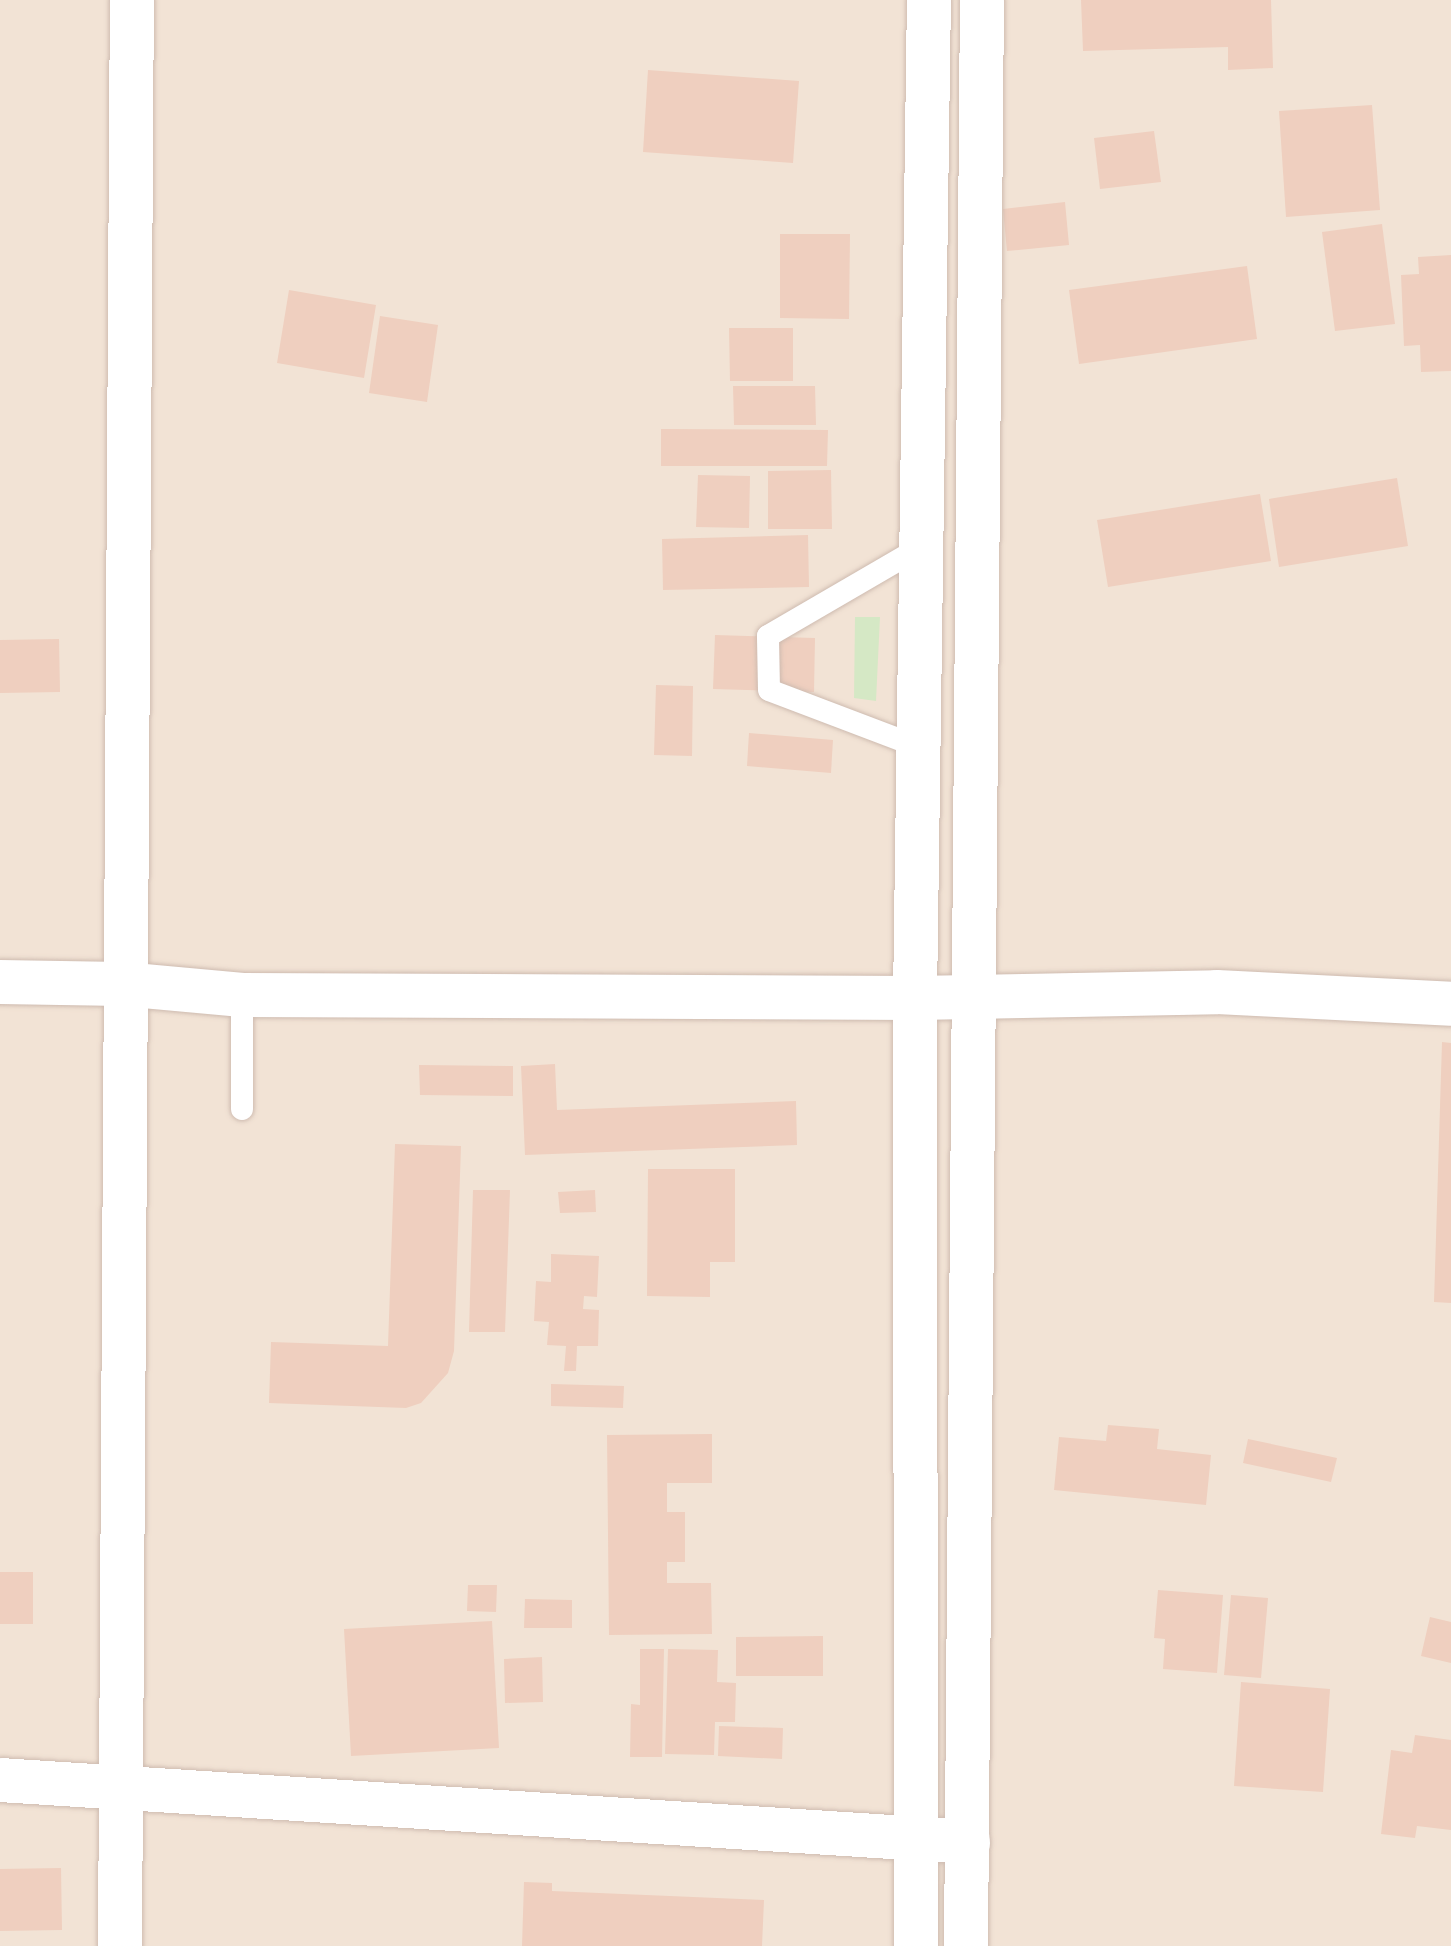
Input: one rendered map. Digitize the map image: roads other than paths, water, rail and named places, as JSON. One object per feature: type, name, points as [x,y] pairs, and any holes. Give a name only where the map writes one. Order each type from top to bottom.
[{"type":"street","points":[[120,1946],[123,1790],[122,984],[132,0]]},
{"type":"street","points":[[916,1946],[915,998],[929,0]]},
{"type":"street","points":[[966,1946],[982,0]]},
{"type":"street","points":[[0,982],[122,984],[242,995],[915,998],[1217,992],[1451,1004]]},
{"type":"street","points":[[0,1780],[968,1842]]},
{"type":"lane","points":[[919,747],[769,690],[768,636],[921,547]]},
{"type":"lane","points":[[242,995],[242,1109]]}]
